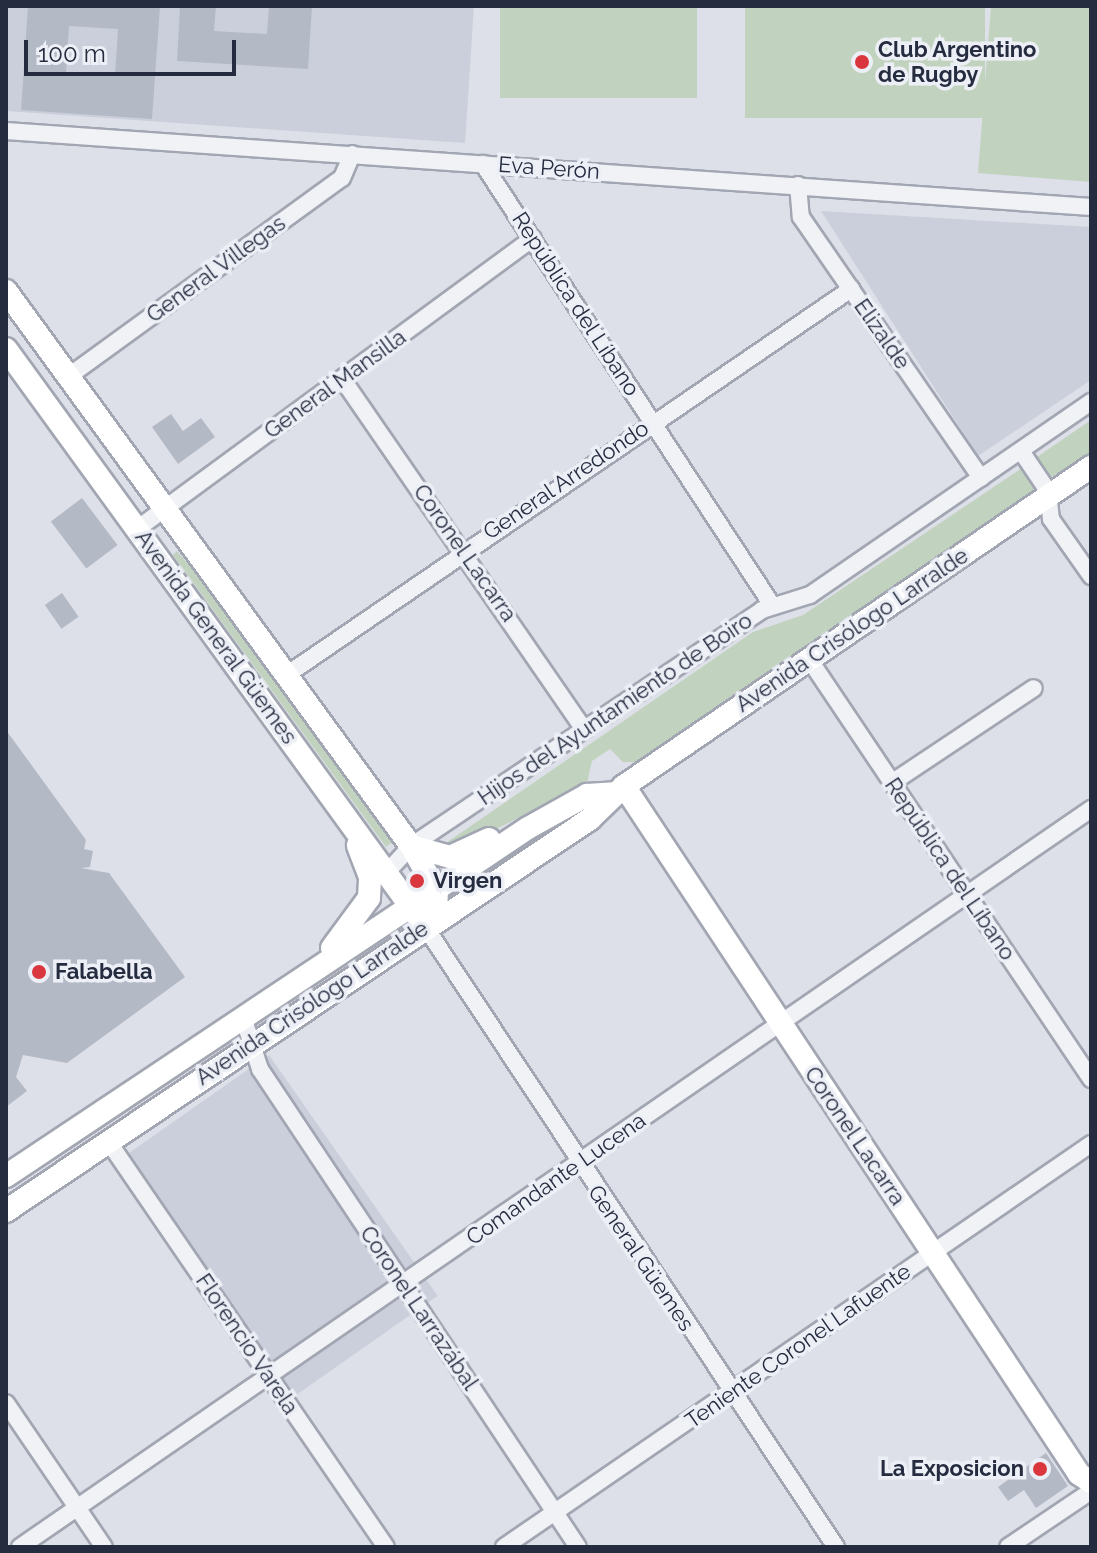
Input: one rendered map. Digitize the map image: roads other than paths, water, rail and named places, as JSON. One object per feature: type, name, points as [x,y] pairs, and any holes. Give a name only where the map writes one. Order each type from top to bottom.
[{"type":"main road","name":"Avenida General Güemes","points":[[6,291],[411,846],[437,891]]},
{"type":"main road","name":"Avenida General Güemes","points":[[6,349],[344,810],[424,925]]},
{"type":"main road","name":"Avenida Crisólogo Larralde","points":[[6,1211],[424,925],[605,809],[619,790],[1091,467]]},
{"type":"main road","name":"Avenida Crisólogo Larralde","points":[[6,1176],[294,981],[553,813],[587,795],[619,790]]},
{"type":"main road","name":"Coronel Lacarra","points":[[619,790],[779,1023],[1079,1474],[1091,1482]]},
{"type":"main road","points":[[294,981],[367,904],[367,866],[344,810]]},
{"type":"main road","points":[[411,846],[450,857],[553,813]]},
{"type":"main road","points":[[424,925],[436,908],[437,891]]},
{"type":"street","name":"Eva Perón","points":[[6,131],[1091,207]]},
{"type":"street","name":"General Villegas","points":[[69,376],[342,178],[352,154]]},
{"type":"street","name":"República del Líbano","points":[[483,164],[772,605]]},
{"type":"street","name":"Elizalde","points":[[798,185],[801,217],[981,478]]},
{"type":"street","name":"General Mansilla","points":[[137,529],[533,238]]},
{"type":"street","name":"General Arredondo","points":[[285,676],[653,420],[851,289]]},
{"type":"street","name":"Coronel Lacarra","points":[[343,380],[464,550],[584,729]]},
{"type":"street","name":"Hijos del Ayuntamiento de Boiro","points":[[387,872],[411,846],[584,729],[772,605],[810,595],[1091,402]]},
{"type":"street","points":[[1021,451],[1047,498],[1051,519],[1091,576]]},
{"type":"street","name":"República del Líbano","points":[[809,659],[1091,1079]]},
{"type":"street","points":[[893,782],[1034,688]]},
{"type":"street","name":"Comandante Lucena","points":[[20,1547],[266,1373],[403,1284],[779,1023],[968,897],[1091,809]]},
{"type":"street","name":"General Güemes","points":[[424,925],[836,1547]]},
{"type":"street","name":"Coronel Larrazábal","points":[[238,1020],[260,1069],[578,1547]]},
{"type":"street","name":"Florencio Varela","points":[[108,1141],[386,1547]]},
{"type":"street","name":"Teniente Coronel Lafuente","points":[[504,1547],[1091,1144]]},
{"type":"street","points":[[6,1403],[104,1547]]},
{"type":"street","points":[[1008,1547],[1091,1491]]},
{"type":"place","name":"Club Argentino de Rugby","points":[[862,62]]},
{"type":"place","name":"Virgen","points":[[417,881]]},
{"type":"place","name":"Falabella","points":[[39,972]]},
{"type":"place","name":"La Exposicion","points":[[1040,1469]]}]
